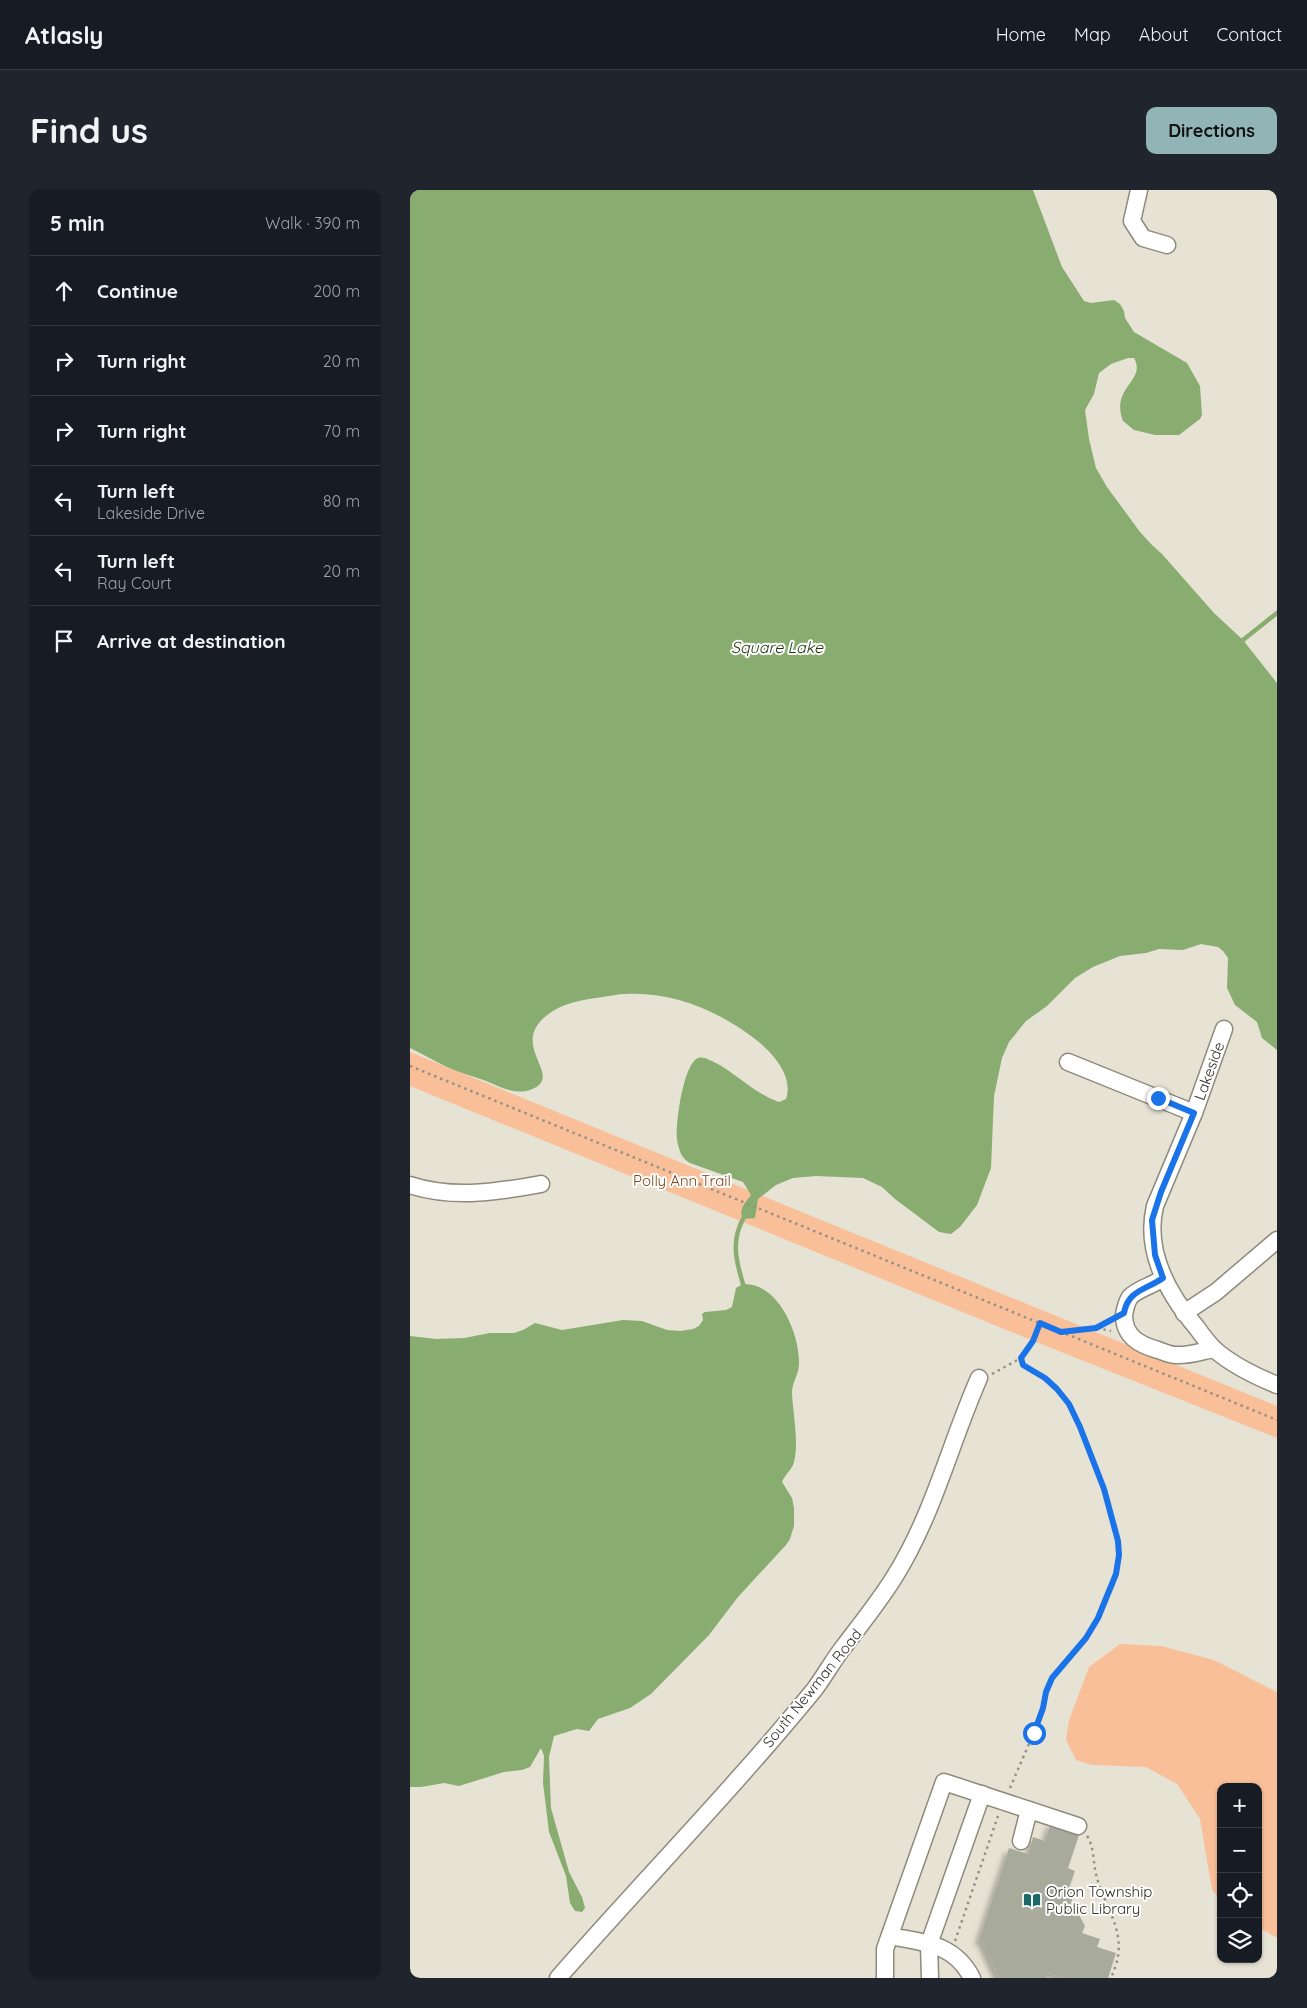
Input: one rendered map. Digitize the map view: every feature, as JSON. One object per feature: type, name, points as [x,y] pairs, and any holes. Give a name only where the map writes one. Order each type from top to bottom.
[{"type":"street","points":[[1139,190],[1132,221],[1144,238],[1167,246]]},
{"type":"street","name":"Lakeside","points":[[1224,1030],[1194,1113],[1158,1199],[1152,1220],[1155,1255],[1163,1278],[1184,1313],[1214,1348],[1250,1374],[1277,1385]]},
{"type":"street","points":[[1068,1062],[1194,1113]]},
{"type":"street","points":[[410,1186],[459,1194],[541,1184]]},
{"type":"street","points":[[1184,1313],[1216,1292],[1277,1240]]},
{"type":"street","points":[[1163,1278],[1134,1294],[1126,1305],[1124,1313],[1125,1325],[1129,1335],[1138,1343],[1148,1348],[1176,1355],[1193,1354],[1214,1348]]},
{"type":"street","name":"South Newman Road","points":[[558,1978],[705,1816],[816,1688],[842,1650],[869,1616],[896,1575],[922,1525],[963,1415],[980,1378]]},
{"type":"street","points":[[885,1978],[885,1949],[944,1782],[1078,1826]]},
{"type":"street","points":[[930,1978],[929,1944],[982,1794]]},
{"type":"street","points":[[1021,1841],[1029,1810]]},
{"type":"street","points":[[890,1936],[941,1946],[954,1954],[966,1967],[972,1978]]},
{"type":"path","points":[[410,1066],[1277,1420]]},
{"type":"path","points":[[1061,1332],[1096,1328],[1124,1313]]},
{"type":"path","points":[[980,1378],[1021,1358],[1033,1341],[1040,1323]]},
{"type":"path","points":[[959,1946],[954,1945],[996,1821],[1038,1723],[1049,1685],[1052,1678],[1086,1638],[1098,1618],[1116,1574],[1119,1555],[1118,1541],[1104,1489],[1069,1404],[1045,1378],[1023,1365],[1021,1358]]},
{"type":"path","points":[[1078,1826],[1089,1839],[1096,1874],[1116,1931],[1118,1955],[1111,1978]]},
{"type":"green space","name":"Polly Ann Trail","points":[[410,1052],[1277,1406],[1277,1438],[1036,1342],[410,1086]]},
{"type":"green space","points":[[1120,1644],[1161,1646],[1214,1660],[1277,1692],[1277,1938],[1262,1929],[1262,1783],[1217,1783],[1217,1896],[1212,1890],[1200,1819],[1177,1784],[1146,1767],[1092,1765],[1076,1760],[1066,1740],[1069,1720],[1089,1667]]},
{"type":"water","name":"Square Lake","points":[[410,190],[1033,190],[1062,267],[1084,301],[1091,303],[1114,300],[1120,304],[1125,318],[1134,332],[1187,363],[1200,386],[1202,415],[1200,419],[1179,435],[1155,435],[1134,430],[1123,421],[1120,409],[1121,400],[1136,373],[1137,366],[1134,358],[1128,358],[1111,364],[1099,373],[1094,394],[1085,410],[1096,468],[1107,487],[1140,532],[1214,613],[1243,640],[1277,683],[1277,1050],[1262,1038],[1257,1022],[1235,1005],[1227,988],[1228,958],[1218,947],[1201,944],[1183,950],[1159,949],[1146,953],[1120,956],[1093,967],[1075,978],[1047,1006],[1026,1021],[1009,1042],[1002,1058],[994,1096],[991,1168],[977,1205],[960,1227],[951,1234],[939,1232],[882,1187],[863,1178],[816,1176],[793,1178],[776,1185],[758,1199],[755,1218],[743,1219],[742,1210],[751,1195],[743,1182],[690,1163],[684,1159],[681,1153],[677,1133],[684,1083],[688,1071],[698,1058],[705,1058],[715,1062],[760,1093],[779,1102],[786,1099],[787,1082],[780,1065],[762,1044],[726,1020],[694,1005],[660,996],[625,994],[580,1001],[552,1011],[536,1028],[533,1039],[534,1050],[543,1077],[540,1084],[530,1090],[518,1092],[442,1065],[410,1048]]},
{"type":"water","points":[[743,1284],[767,1291],[784,1312],[796,1339],[799,1364],[792,1393],[796,1437],[795,1454],[793,1465],[782,1482],[792,1498],[794,1526],[786,1545],[738,1597],[709,1635],[651,1694],[630,1708],[598,1719],[589,1731],[577,1729],[554,1736],[549,1757],[551,1808],[569,1872],[582,1897],[585,1908],[582,1912],[575,1911],[570,1903],[566,1876],[549,1832],[543,1783],[544,1756],[541,1748],[530,1767],[522,1770],[504,1772],[459,1786],[444,1783],[410,1787],[410,1336],[436,1339],[464,1338],[490,1333],[514,1333],[535,1323],[562,1330],[623,1320],[642,1321],[667,1330],[693,1329],[699,1326],[703,1320],[702,1314],[705,1312],[726,1310],[732,1307],[736,1288]]},
{"type":"building","name":"Orion Township Public Library","points":[[1051,1822],[1080,1832],[1068,1868],[1075,1871],[1069,1888],[1075,1890],[1069,1909],[1077,1911],[1085,1926],[1082,1933],[1100,1939],[1097,1947],[1116,1953],[1108,1978],[1064,1978],[1048,1973],[1047,1978],[999,1978],[982,1941],[979,1940],[1009,1848],[1028,1854],[1033,1837],[1045,1841]]},
{"type":"waterway","points":[[1243,640],[1277,613]]},
{"type":"waterway","points":[[743,1219],[737,1235],[736,1251],[743,1284]]},
{"type":"place","name":"Orion Township Public Library","points":[[1032,1900]]},
{"type":"route","points":[[1034,1733],[1052,1678],[1074,1654],[1098,1618],[1116,1574],[1119,1555],[1118,1541],[1104,1489],[1069,1404],[1045,1378],[1023,1365],[1021,1358],[1033,1341],[1040,1323],[1061,1332],[1096,1328],[1124,1313],[1130,1297],[1163,1278],[1155,1255],[1152,1220],[1155,1206],[1194,1113],[1158,1098]]}]
